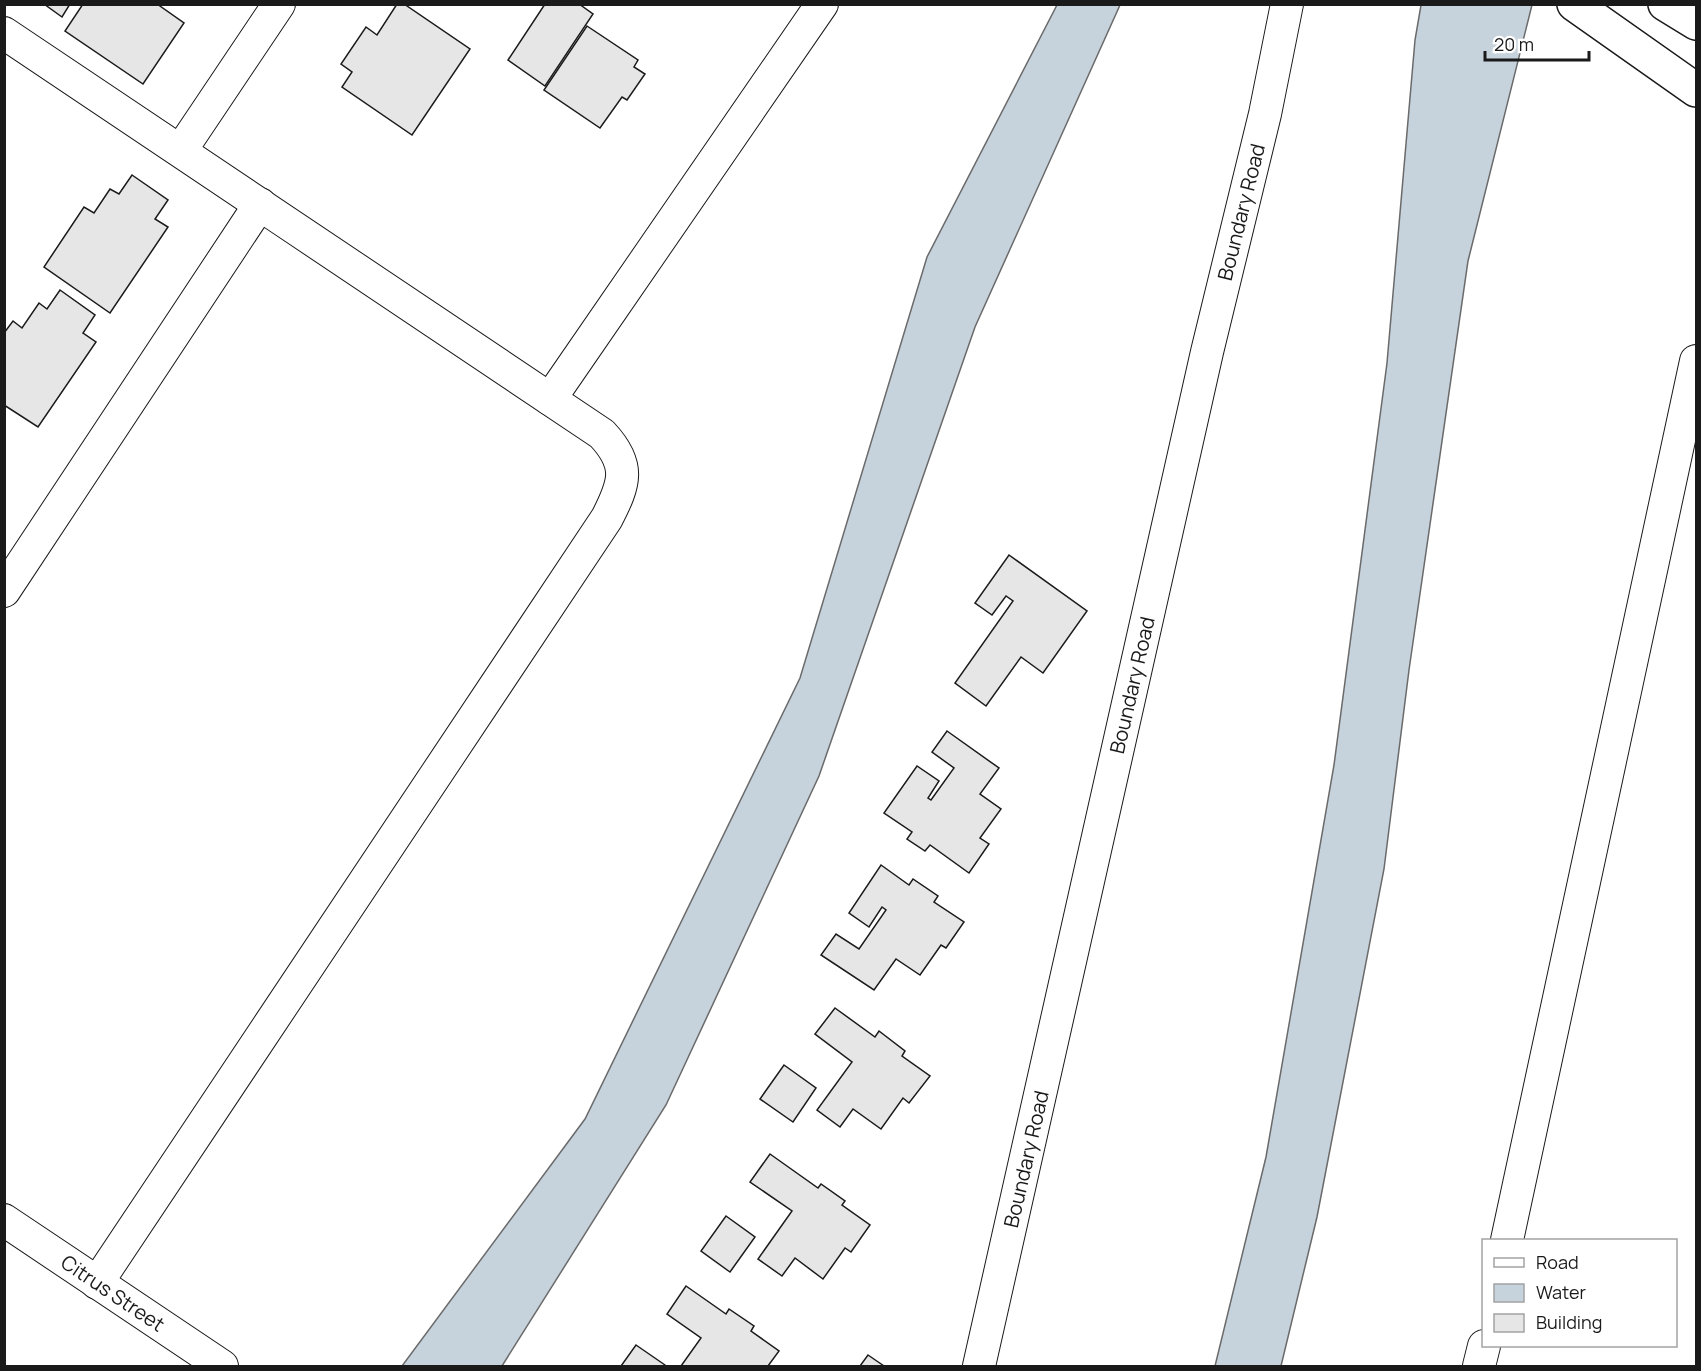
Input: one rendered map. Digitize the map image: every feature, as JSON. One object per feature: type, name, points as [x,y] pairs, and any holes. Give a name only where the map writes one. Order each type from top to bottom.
[{"type":"main road","points":[[1665,4],[1696,23]]},
{"type":"main road","points":[[1580,9],[1696,90]]},
{"type":"street","points":[[181,150],[279,4]]},
{"type":"street","points":[[550,399],[822,4]]},
{"type":"street","name":"Boundary Road","points":[[980,1366],[1204,363],[1265,114],[1287,4]]},
{"type":"street","points":[[4,33],[602,434],[614,446],[622,463],[622,480],[617,498],[600,528],[97,1283]]},
{"type":"street","points":[[4,591],[260,204]]},
{"type":"street","points":[[1507,1239],[1696,361]]},
{"type":"street","name":"Citrus Street","points":[[4,1220],[222,1366]]},
{"type":"street","points":[[1479,1366],[1484,1347]]},
{"type":"water","points":[[1057,5],[1120,5],[975,327],[819,776],[666,1105],[502,1366],[402,1366],[585,1119],[800,678],[927,257]]},
{"type":"water","points":[[1421,5],[1532,5],[1468,261],[1409,670],[1384,869],[1317,1217],[1281,1366],[1215,1366],[1266,1157],[1334,765],[1387,363],[1415,40]]},
{"type":"building","points":[[44,4],[70,4],[62,17]]},
{"type":"building","points":[[83,4],[157,4],[184,23],[143,84],[65,31]]},
{"type":"building","points":[[397,4],[404,4],[470,49],[412,135],[342,87],[352,72],[341,64],[366,27],[377,35]]},
{"type":"building","points":[[545,4],[579,4],[593,14],[545,86],[508,60]]},
{"type":"building","points":[[587,26],[638,60],[634,67],[645,74],[627,100],[622,97],[600,128],[544,90]]},
{"type":"building","points":[[132,175],[168,200],[155,219],[168,227],[110,313],[44,267],[84,207],[94,213],[110,189],[119,194]]},
{"type":"building","points":[[60,290],[95,315],[83,333],[96,342],[38,427],[4,405],[4,333],[13,321],[22,328],[39,303],[47,309]]},
{"type":"building","points":[[1009,555],[1087,611],[1043,673],[1021,657],[986,706],[955,683],[1013,601],[1006,596],[992,615],[975,603]]},
{"type":"building","points":[[947,731],[999,768],[980,794],[1001,809],[980,838],[989,844],[969,873],[930,845],[925,851],[907,839],[912,832],[884,813],[917,766],[939,781],[928,798],[931,800],[954,768],[932,752]]},
{"type":"building","points":[[881,865],[909,885],[913,879],[938,896],[934,902],[964,922],[946,948],[941,945],[920,975],[896,959],[874,990],[821,955],[836,934],[859,949],[886,910],[882,907],[869,927],[849,913]]},
{"type":"building","points":[[835,1008],[875,1037],[879,1031],[905,1051],[902,1056],[930,1076],[909,1103],[903,1098],[881,1129],[853,1109],[840,1127],[817,1110],[852,1062],[815,1034]]},
{"type":"building","points":[[784,1065],[816,1088],[793,1122],[760,1099]]},
{"type":"building","points":[[770,1154],[818,1188],[821,1184],[845,1201],[842,1205],[870,1225],[851,1252],[845,1248],[823,1279],[795,1258],[782,1276],[758,1259],[792,1211],[750,1182]]},
{"type":"building","points":[[726,1216],[755,1237],[730,1272],[701,1251]]},
{"type":"building","points":[[686,1286],[726,1314],[729,1309],[754,1326],[751,1331],[779,1351],[768,1366],[681,1366],[701,1338],[667,1314]]},
{"type":"building","points":[[636,1345],[665,1365],[621,1366]]},
{"type":"building","points":[[868,1355],[884,1366],[860,1366]]}]
